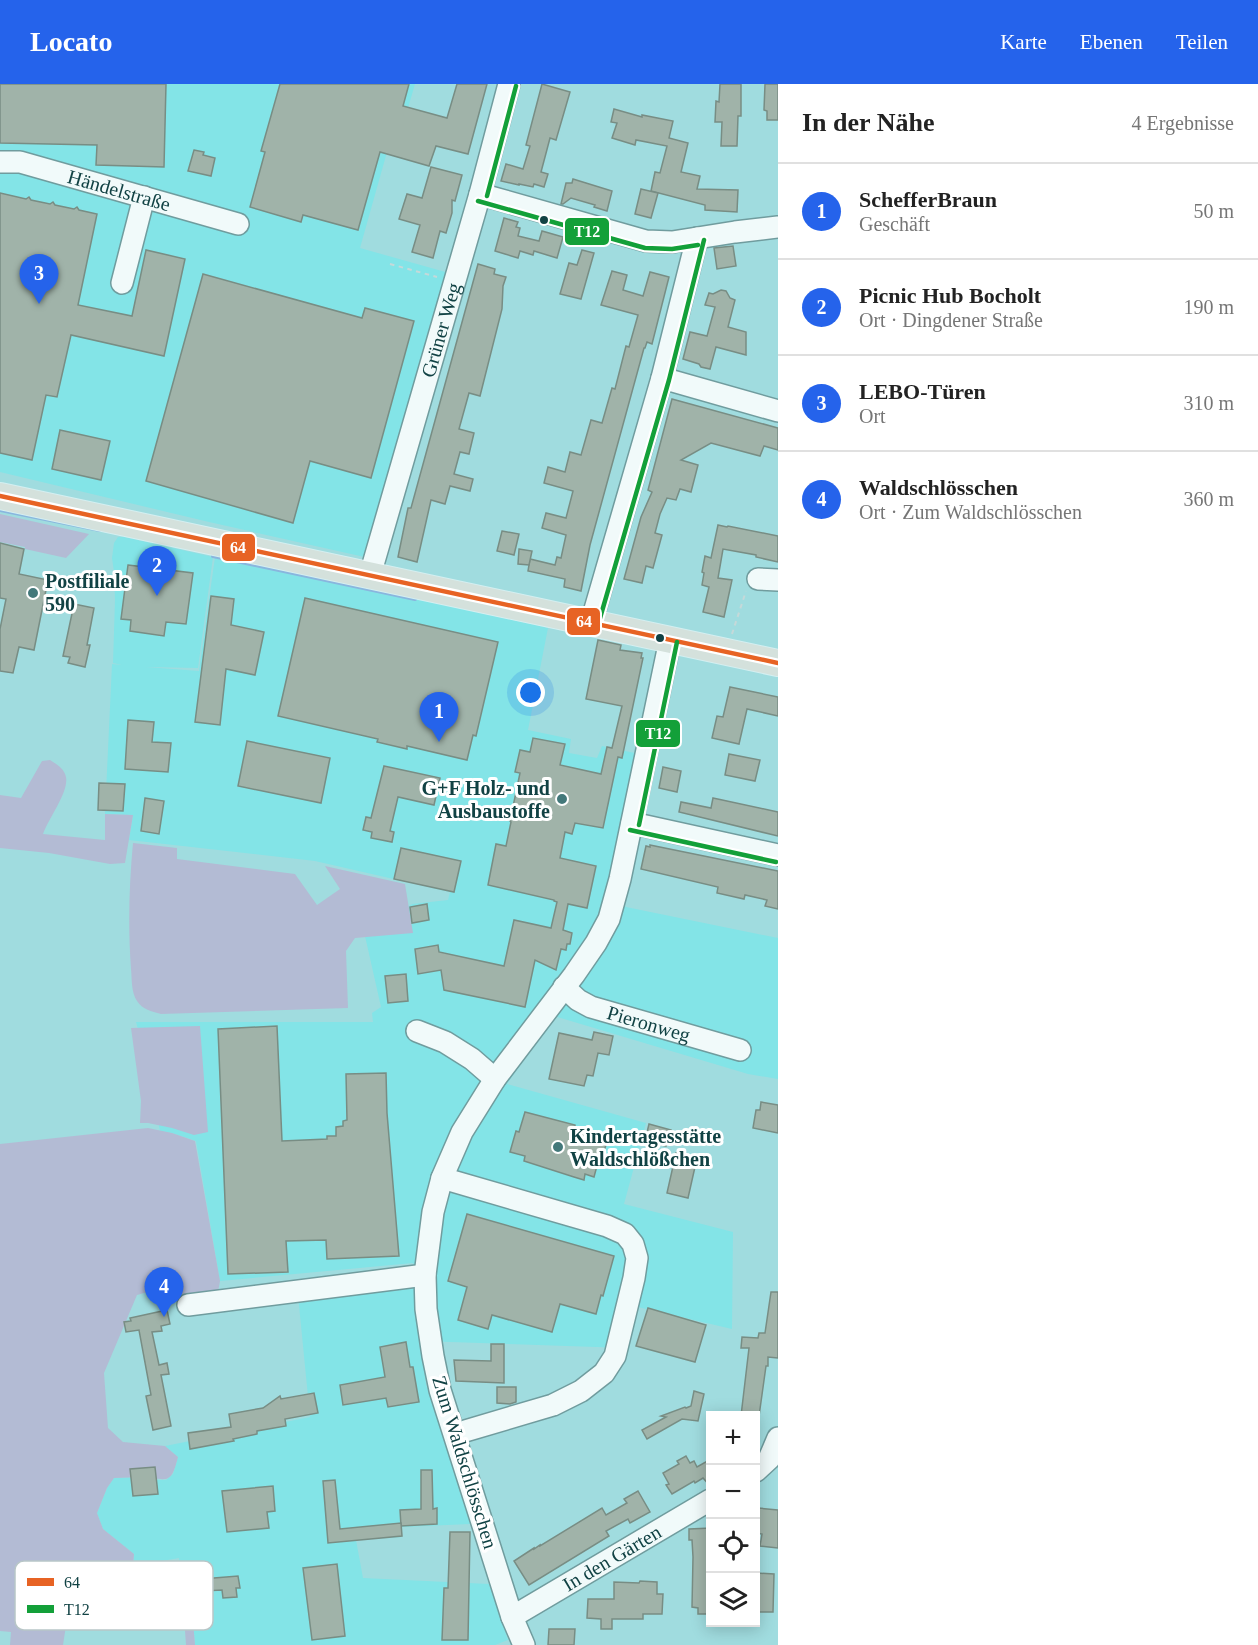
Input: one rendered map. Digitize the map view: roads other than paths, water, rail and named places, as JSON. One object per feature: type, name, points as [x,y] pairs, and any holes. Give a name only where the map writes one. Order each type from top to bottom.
[{"type":"main road","points":[[0,496],[778,663]]},
{"type":"street","name":"Grüner Weg","points":[[370,575],[480,194],[509,84]]},
{"type":"street","name":"Händelstraße","points":[[0,162],[20,162],[238,224]]},
{"type":"street","points":[[480,194],[646,241],[672,242],[778,227]]},
{"type":"street","points":[[122,283],[144,197]]},
{"type":"street","points":[[591,623],[662,378],[697,238]]},
{"type":"street","points":[[662,378],[778,411]]},
{"type":"street","name":"Zum Waldschlösschen","points":[[524,1645],[512,1617],[441,1390],[433,1356],[426,1310],[425,1275],[433,1212],[442,1178],[462,1132],[495,1079],[596,943],[609,918],[620,879],[670,640]]},
{"type":"street","points":[[632,823],[778,855]]},
{"type":"street","name":"Pieronweg","points":[[564,987],[578,1000],[591,1007],[740,1050]]},
{"type":"street","points":[[417,1031],[445,1042],[472,1059],[495,1079]]},
{"type":"street","points":[[442,1178],[608,1226],[625,1234],[633,1244],[637,1258],[615,1356],[604,1373],[581,1391],[553,1405],[455,1434]]},
{"type":"street","points":[[188,1305],[425,1275]]},
{"type":"street","points":[[760,1468],[769,1459],[778,1438]]},
{"type":"street","name":"In den Gärten","points":[[512,1617],[706,1503]]},
{"type":"waterway","points":[[0,510],[100,530]]},
{"type":"waterway","points":[[213,556],[415,599]]},
{"type":"place","name":"LEBO-Türen","points":[[39,304]]},
{"type":"place","name":"Postfiliale 590","points":[[33,593]]},
{"type":"place","name":"Picnic Hub Bocholt","points":[[157,596]]},
{"type":"place","name":"SchefferBraun","points":[[439,742]]},
{"type":"place","name":"G+F Holz- und Ausbaustoffe","points":[[562,799]]},
{"type":"place","name":"Kindertagesstätte Waldschlößchen","points":[[558,1147]]},
{"type":"place","name":"Waldschlösschen","points":[[164,1317]]}]
